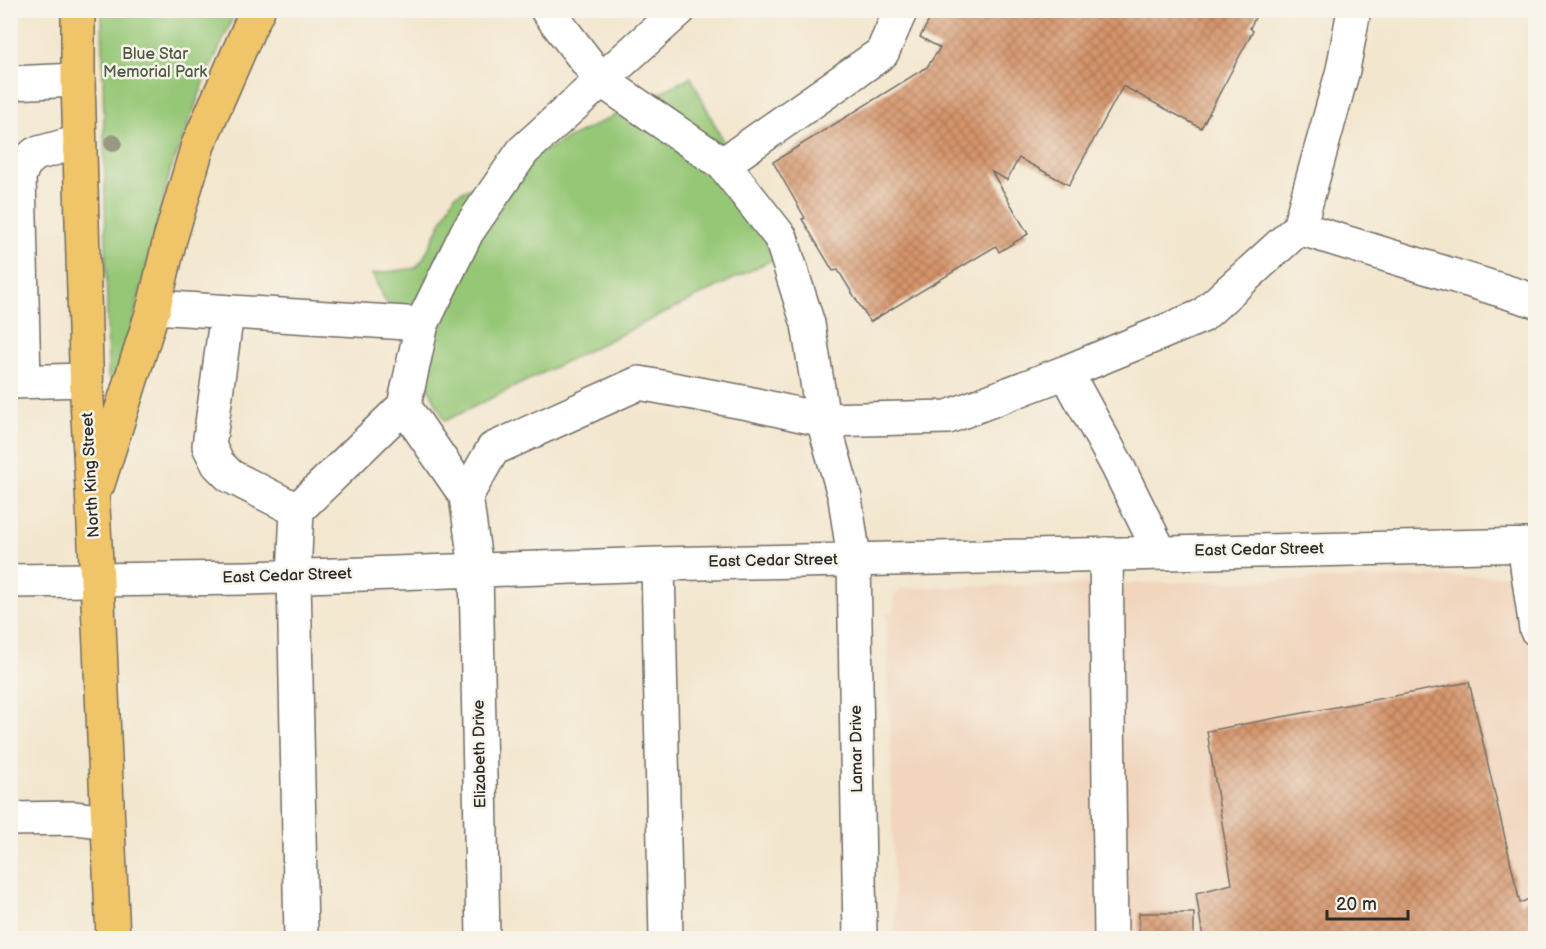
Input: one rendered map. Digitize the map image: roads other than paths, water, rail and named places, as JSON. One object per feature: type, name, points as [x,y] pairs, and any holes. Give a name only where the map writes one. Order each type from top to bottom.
[{"type":"main road","name":"North King Street","points":[[78,10],[79,142],[86,380],[113,939]]},
{"type":"main road","points":[[92,503],[154,307],[170,239],[198,145],[258,10]]},
{"type":"street","name":"Lamar Drive","points":[[547,10],[601,80],[723,164],[781,238],[808,324],[823,420],[844,498],[854,559],[860,939]]},
{"type":"street","points":[[301,939],[294,576],[297,510],[404,406],[422,324],[467,232],[523,151],[679,10]]},
{"type":"street","points":[[723,164],[882,53],[901,10]]},
{"type":"street","points":[[404,406],[466,496],[493,449],[639,383],[748,403],[823,420],[948,417],[1202,316],[1299,228],[1343,70],[1354,10]]},
{"type":"street","points":[[10,82],[78,80]]},
{"type":"street","points":[[79,142],[35,154],[24,164],[18,177],[17,382],[86,380]]},
{"type":"street","points":[[1299,228],[1536,301]]},
{"type":"street","points":[[154,307],[422,324]]},
{"type":"street","points":[[227,312],[209,446],[218,464],[230,476],[297,510]]},
{"type":"street","points":[[1066,372],[1117,465],[1160,552]]},
{"type":"street","name":"Elizabeth Drive","points":[[466,496],[476,569],[483,939]]},
{"type":"street","points":[[1530,545],[1536,629]]},
{"type":"street","name":"East Cedar Street","points":[[10,581],[249,578],[658,564],[1530,545]]},
{"type":"street","points":[[1106,554],[1111,939]]},
{"type":"street","points":[[658,564],[666,939]]},
{"type":"street","points":[[10,819],[75,818],[108,822]]},
{"type":"park label","name":"Blue Star Memorial Park","points":[[155,63]]}]
